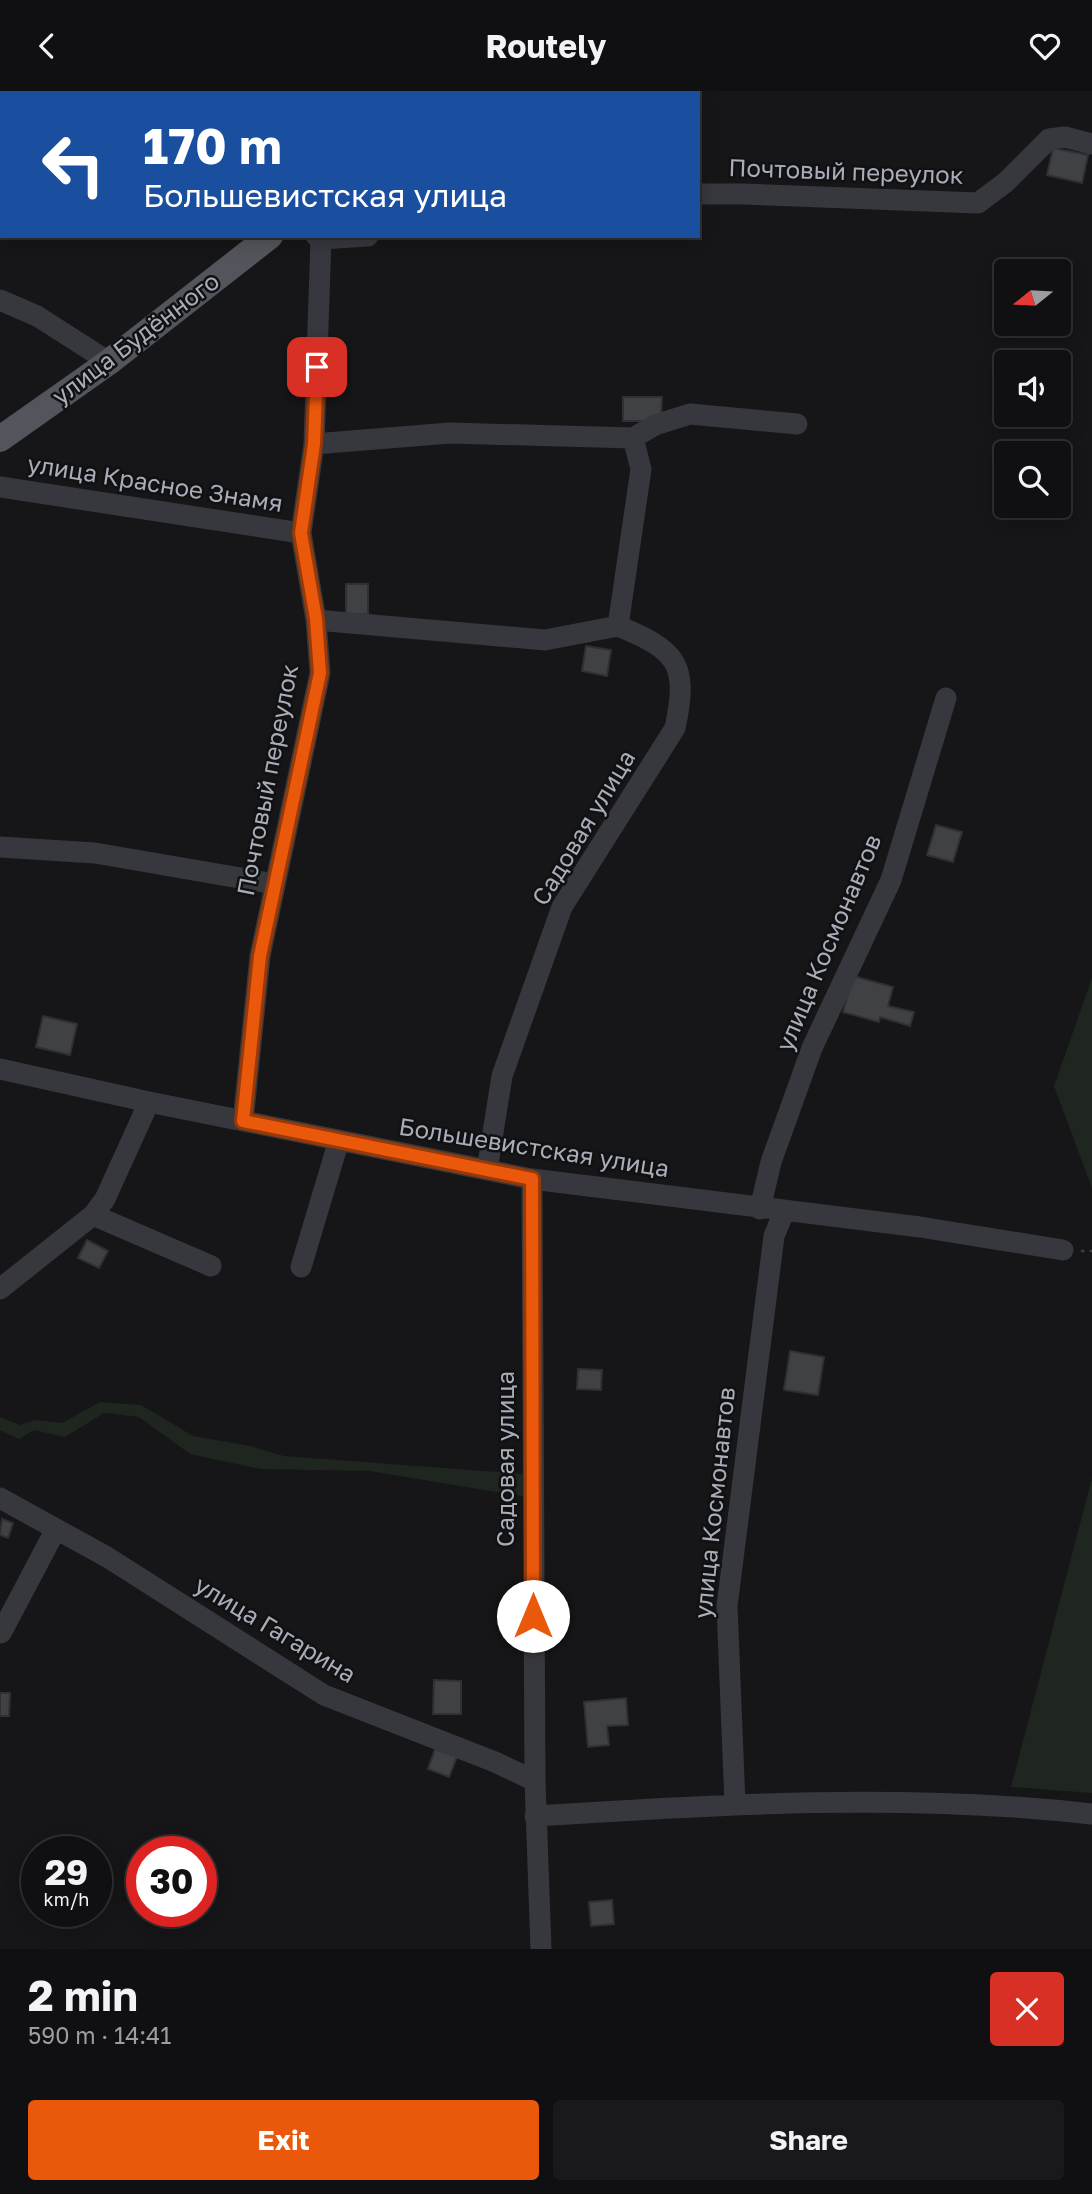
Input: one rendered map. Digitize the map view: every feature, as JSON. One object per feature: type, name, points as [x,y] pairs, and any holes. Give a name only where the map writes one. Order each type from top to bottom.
[{"type":"main road","name":"улица Будённого","points":[[0,439],[109,362],[267,238]]},
{"type":"street","name":"Почтовый переулок","points":[[700,194],[978,203],[1006,182],[1049,139],[1065,137],[1092,144]]},
{"type":"street","name":"Почтовый переулок","points":[[243,1121],[260,956],[320,673],[316,619],[301,533],[314,444],[318,238]]},
{"type":"street","points":[[0,300],[37,316],[109,362]]},
{"type":"street","points":[[314,444],[450,433],[633,438],[655,425],[690,414],[797,424]]},
{"type":"street","points":[[316,619],[545,640],[618,626],[641,469],[633,438]]},
{"type":"street","name":"улица Красное Знамя","points":[[0,487],[301,533]]},
{"type":"street","name":"Садовая улица","points":[[487,1170],[502,1076],[562,907],[675,728],[682,697],[677,671],[669,652],[648,638],[618,626]]},
{"type":"street","name":"улица Космонавтов","points":[[760,1209],[771,1162],[812,1048],[891,880],[946,698]]},
{"type":"street","points":[[0,847],[94,853],[275,884]]},
{"type":"street","name":"Большевистская улица","points":[[0,1069],[149,1102],[532,1179],[920,1227],[1063,1250]]},
{"type":"street","points":[[0,1289],[93,1215],[105,1199],[149,1102]]},
{"type":"street","points":[[301,1267],[339,1140]]},
{"type":"street","name":"Садовая улица","points":[[532,1179],[535,1816],[541,1949]]},
{"type":"street","name":"улица Космонавтов","points":[[735,1804],[726,1606],[774,1236],[784,1212]]},
{"type":"street","points":[[93,1215],[211,1266]]},
{"type":"street","name":"улица Гагарина","points":[[0,1498],[107,1557],[324,1695],[495,1762],[535,1781]]},
{"type":"street","points":[[1,1633],[56,1529]]},
{"type":"street","points":[[535,1816],[735,1804],[898,1802],[1014,1805],[1092,1814]]},
{"type":"shaded area","points":[[1092,978],[1092,1188],[1054,1086]]},
{"type":"shaded area","points":[[100,1402],[141,1405],[193,1436],[250,1446],[284,1456],[523,1474],[527,1497],[370,1471],[260,1469],[190,1454],[139,1417],[104,1413],[65,1437],[34,1430],[19,1439],[0,1430],[0,1417],[20,1425],[35,1420],[62,1423]]},
{"type":"shaded area","points":[[1092,1478],[1092,1793],[1011,1787]]},
{"type":"building","points":[[1053,148],[1088,155],[1082,183],[1047,175]]},
{"type":"building","points":[[623,397],[662,397],[661,421],[623,421]]},
{"type":"building","points":[[346,584],[368,584],[368,614],[346,614]]},
{"type":"building","points":[[586,646],[611,650],[607,676],[582,671]]},
{"type":"building","points":[[936,825],[962,832],[953,862],[927,855]]},
{"type":"building","points":[[853,976],[893,987],[888,1006],[914,1012],[910,1026],[880,1017],[879,1022],[843,1012]]},
{"type":"building","points":[[43,1016],[77,1024],[70,1055],[36,1047]]},
{"type":"building","points":[[87,1240],[108,1251],[99,1268],[78,1258]]},
{"type":"building","points":[[790,1351],[824,1357],[818,1395],[784,1390]]},
{"type":"building","points":[[578,1369],[602,1370],[601,1390],[577,1389]]},
{"type":"building","points":[[2,1519],[13,1523],[8,1538],[0,1535]]},
{"type":"building","points":[[434,1680],[461,1681],[461,1714],[433,1714]]},
{"type":"building","points":[[0,1693],[10,1693],[9,1716],[0,1716]]},
{"type":"building","points":[[626,1698],[628,1725],[607,1726],[609,1745],[588,1747],[584,1702]]},
{"type":"building","points":[[435,1749],[457,1757],[449,1777],[428,1769]]},
{"type":"building","points":[[612,1900],[614,1924],[591,1926],[589,1902]]},
{"type":"route","points":[[317,367],[314,444],[301,533],[316,619],[320,673],[260,956],[243,1121],[532,1179],[533,1616]]}]
